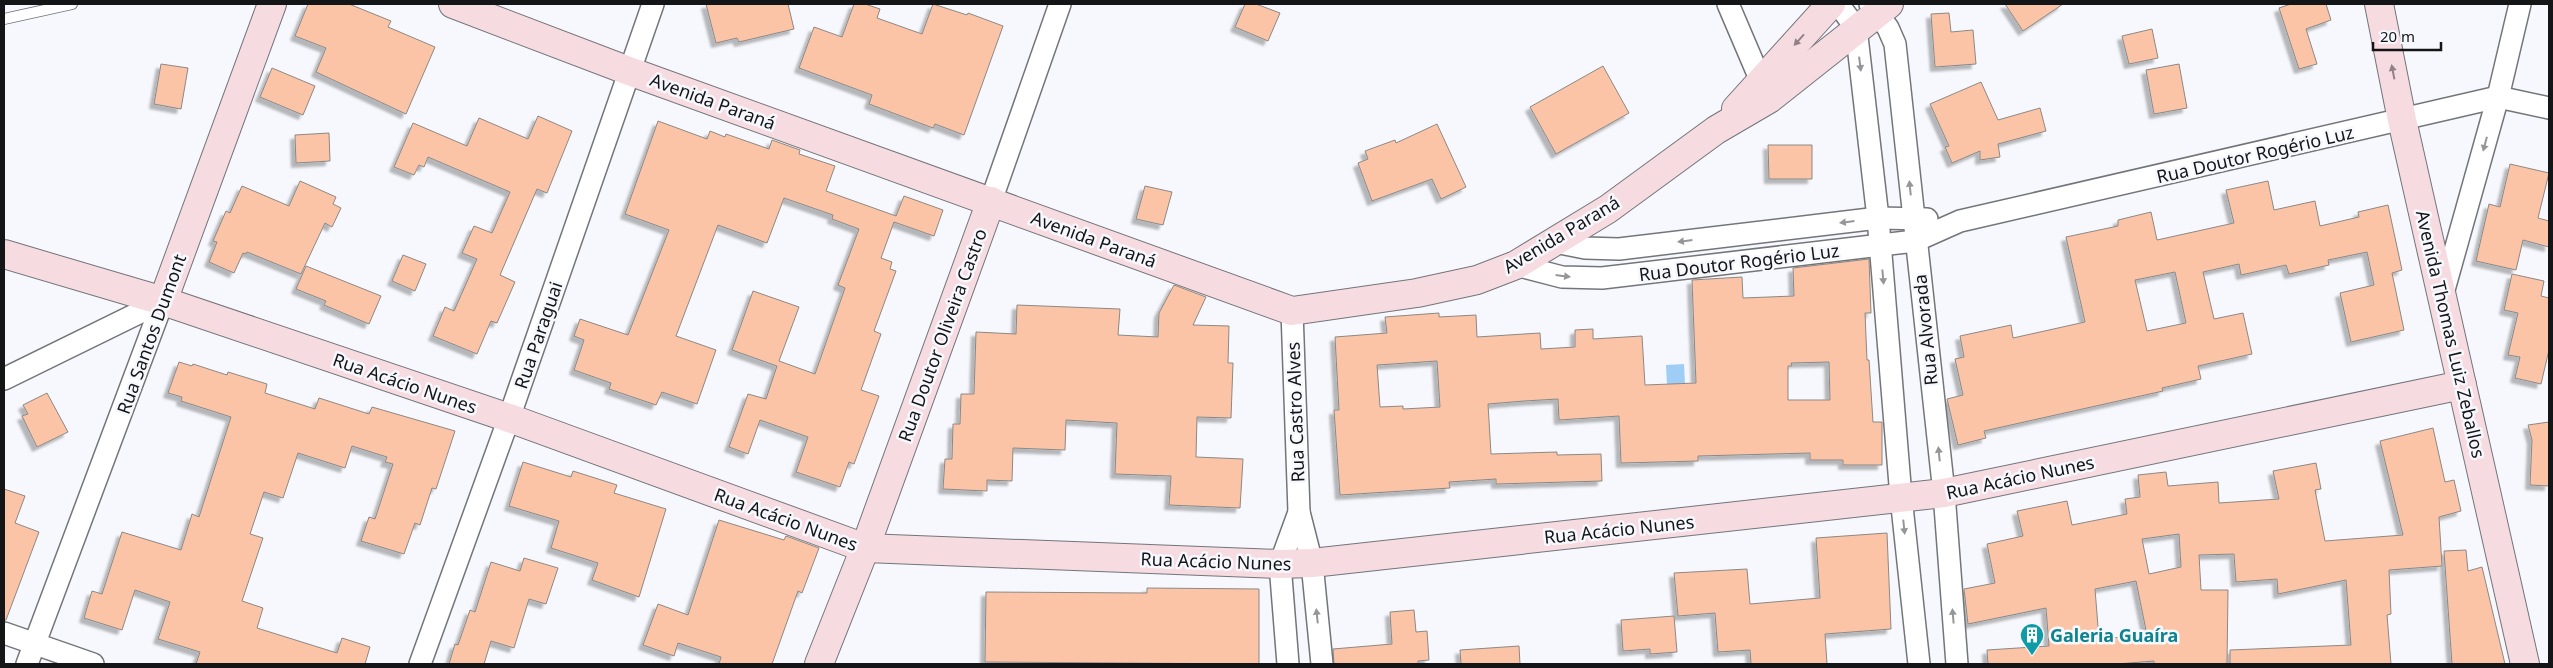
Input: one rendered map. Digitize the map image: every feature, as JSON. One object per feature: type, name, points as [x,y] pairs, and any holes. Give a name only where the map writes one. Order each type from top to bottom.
[{"type":"street","name":"Rua Santos Dumont","points":[[28,664],[272,4]]},
{"type":"street","name":"Avenida Paraná","points":[[453,4],[628,71],[1292,311],[1426,291],[1478,280],[1516,265],[1608,209],[1716,130],[1765,90],[1873,12]]},
{"type":"street","name":"Rua Paraguai","points":[[420,664],[509,418],[628,71],[653,4]]},
{"type":"street","name":"Rua Doutor Oliveira Castro","points":[[819,664],[865,548],[991,201],[1060,4]]},
{"type":"street","points":[[1728,4],[1765,90]]},
{"type":"street","name":"Avenida Paraná","points":[[1765,90],[1831,4]]},
{"type":"street","name":"Rua Alvorada","points":[[1838,4],[1873,12],[1888,28],[1894,44],[1944,493],[1957,664]]},
{"type":"street","name":"Avenida Thomas Luiz Zeballos","points":[[2379,4],[2402,120],[2525,664]]},
{"type":"street","points":[[2442,297],[2498,97],[2520,4]]},
{"type":"street","name":"Rua Alvorada","points":[[1873,12],[1878,218],[1901,497],[1919,664]]},
{"type":"street","name":"Rua Doutor Rogério Luz","points":[[1516,265],[1562,276],[1602,278],[1915,241],[1960,221],[2498,97],[2549,108]]},
{"type":"street","name":"Rua Doutor Rogério Luz","points":[[1555,242],[1585,248],[1619,249],[1878,218],[1913,217],[1960,221]]},
{"type":"street","name":"Rua Acácio Nunes","points":[[4,254],[163,301],[509,418],[865,548],[1280,564],[1312,563],[1944,493],[2462,385]]},
{"type":"street","points":[[4,379],[163,301]]},
{"type":"street","name":"Rua Castro Alves","points":[[1292,311],[1299,512],[1312,563],[1322,664]]},
{"type":"street","name":"Rua Castro Alves","points":[[1288,664],[1280,564],[1299,512]]},
{"type":"street","points":[[4,633],[93,664]]},
{"type":"lane","points":[[4,19],[72,4]]},
{"type":"water","points":[[1684,364],[1685,383],[1667,385],[1666,365]]},
{"type":"building","points":[[308,4],[349,4],[391,21],[388,27],[435,47],[406,114],[316,72],[326,48],[295,36]]},
{"type":"building","points":[[706,4],[788,4],[794,29],[739,42],[737,38],[716,43]]},
{"type":"building","points":[[854,4],[865,4],[880,9],[877,18],[922,34],[933,4],[967,15],[968,13],[1003,26],[964,135],[935,124],[933,128],[869,104],[872,95],[799,68],[814,27],[842,37]]},
{"type":"building","points":[[1245,4],[1256,4],[1280,13],[1268,41],[1235,27]]},
{"type":"building","points":[[2005,4],[2063,4],[2023,31]]},
{"type":"building","points":[[2291,4],[2326,4],[2331,20],[2306,29],[2317,64],[2299,69],[2279,8]]},
{"type":"building","points":[[1949,13],[1951,32],[1973,30],[1976,64],[1935,67],[1931,14]]},
{"type":"building","points":[[2152,29],[2158,58],[2129,64],[2122,36]]},
{"type":"building","points":[[161,64],[188,68],[181,109],[154,104]]},
{"type":"building","points":[[2179,64],[2187,108],[2154,114],[2146,70]]},
{"type":"building","points":[[1603,66],[1629,113],[1556,154],[1530,107]]},
{"type":"building","points":[[272,68],[315,86],[303,115],[260,97]]},
{"type":"building","points":[[1981,82],[1998,120],[2040,108],[2046,131],[1998,144],[2000,157],[1980,160],[1980,151],[1952,163],[1945,147],[1949,146],[1930,104]]},
{"type":"building","points":[[538,116],[572,131],[547,193],[537,189],[500,275],[515,282],[497,323],[491,321],[477,354],[433,336],[445,307],[454,311],[477,259],[462,253],[474,226],[492,233],[510,192],[428,157],[424,167],[419,165],[414,175],[394,167],[413,123],[467,146],[479,118],[528,139]]},
{"type":"building","points":[[658,121],[707,139],[710,131],[725,137],[726,134],[769,149],[772,140],[800,150],[799,154],[835,166],[826,191],[896,216],[904,196],[943,210],[934,236],[894,222],[881,258],[892,262],[890,269],[896,271],[874,331],[881,334],[861,390],[879,396],[854,464],[849,462],[840,487],[796,472],[808,437],[760,420],[748,454],[729,447],[748,394],[766,399],[777,366],[732,350],[753,291],[799,307],[779,361],[815,374],[845,288],[838,285],[859,229],[832,219],[833,215],[784,198],[767,243],[718,225],[676,336],[716,350],[697,404],[662,392],[656,405],[609,389],[611,383],[574,370],[584,340],[574,336],[580,319],[628,335],[669,230],[625,214]]},
{"type":"building","points":[[1437,124],[1466,187],[1441,199],[1432,179],[1372,201],[1358,163],[1368,159],[1365,151],[1395,140],[1396,143]]},
{"type":"building","points":[[329,133],[330,161],[296,163],[295,135]]},
{"type":"building","points":[[1768,145],[1812,145],[1812,179],[1769,179]]},
{"type":"building","points":[[2510,164],[2549,173],[2538,218],[2549,221],[2549,247],[2523,240],[2516,270],[2476,261],[2489,204],[2500,207]]},
{"type":"building","points":[[300,181],[336,197],[333,204],[341,208],[332,227],[325,223],[301,274],[247,252],[246,254],[243,253],[234,273],[209,262],[217,242],[213,241],[226,211],[230,213],[242,186],[289,206]]},
{"type":"building","points":[[2268,181],[2274,210],[2315,201],[2320,226],[2359,217],[2358,212],[2388,205],[2402,270],[2392,273],[2404,330],[2351,342],[2340,293],[2374,285],[2367,252],[2328,260],[2329,265],[2289,274],[2286,265],[2241,275],[2239,264],[2203,272],[2214,319],[2243,313],[2252,354],[2198,366],[2201,379],[2162,388],[2163,391],[1984,431],[1986,438],[1958,445],[1947,399],[1963,395],[1955,359],[1964,357],[1960,336],[2011,325],[2013,338],[2085,322],[2066,237],[2118,226],[2118,220],[2151,212],[2157,240],[2234,223],[2226,190]],"holes":[[[2175,272],[2186,323],[2147,331],[2135,280]]]},
{"type":"building","points":[[1145,186],[1172,192],[1163,225],[1136,219]]},
{"type":"building","points":[[403,255],[426,264],[415,291],[392,281]]},
{"type":"building","points":[[1869,259],[1871,313],[1865,313],[1867,360],[1869,360],[1873,422],[1882,422],[1882,465],[1843,465],[1843,460],[1810,460],[1810,453],[1698,456],[1698,461],[1621,463],[1619,416],[1559,420],[1558,399],[1488,404],[1491,454],[1557,452],[1557,455],[1601,454],[1602,481],[1496,484],[1496,479],[1449,482],[1450,488],[1340,495],[1334,410],[1339,410],[1335,337],[1387,333],[1385,317],[1439,313],[1439,317],[1476,315],[1477,337],[1540,333],[1541,349],[1575,347],[1575,330],[1593,329],[1593,339],[1642,336],[1645,385],[1696,383],[1692,280],[1742,277],[1743,298],[1794,296],[1793,268]],"holes":[[[1437,361],[1440,407],[1403,409],[1403,406],[1380,407],[1377,365]],[[1829,362],[1830,400],[1788,400],[1788,366],[1792,366],[1791,363]]]},
{"type":"building","points":[[306,266],[381,296],[369,324],[324,305],[326,301],[296,289]]},
{"type":"building","points":[[2512,274],[2544,281],[2541,296],[2549,298],[2549,350],[2541,384],[2515,378],[2520,357],[2508,355],[2518,313],[2504,310]]},
{"type":"building","points":[[1174,285],[1206,297],[1193,325],[1229,326],[1228,363],[1233,363],[1231,418],[1197,417],[1196,457],[1243,459],[1240,508],[1169,505],[1171,476],[1115,474],[1117,423],[1066,420],[1065,450],[1013,448],[1012,481],[987,480],[987,491],[943,489],[945,459],[952,459],[953,424],[960,424],[961,394],[974,394],[976,332],[1016,334],[1017,305],[1120,309],[1118,335],[1158,337],[1159,313]]},
{"type":"building","points":[[179,362],[192,366],[193,364],[227,375],[228,372],[267,384],[265,393],[315,409],[319,398],[369,414],[372,407],[455,431],[436,489],[432,488],[420,525],[415,523],[404,554],[361,541],[369,517],[375,519],[393,464],[385,462],[387,457],[352,446],[345,468],[298,453],[283,498],[264,492],[250,534],[263,538],[242,601],[263,608],[257,628],[337,653],[342,638],[370,647],[365,664],[196,664],[200,652],[158,639],[170,602],[135,590],[122,630],[84,618],[92,591],[102,594],[122,532],[181,550],[192,514],[199,517],[231,417],[181,401],[182,397],[168,393]]},
{"type":"building","points":[[47,393],[68,432],[37,447],[22,416],[28,414],[23,405]]},
{"type":"building","points":[[2549,422],[2549,486],[2530,485],[2532,440],[2528,425]]},
{"type":"building","points":[[2433,428],[2445,482],[2454,480],[2461,511],[2439,517],[2442,566],[2389,570],[2391,614],[2387,615],[2391,664],[2230,664],[2230,650],[2351,645],[2346,580],[2278,594],[2277,579],[2236,582],[2234,554],[2199,555],[2201,590],[2228,590],[2227,664],[2154,664],[2154,661],[2116,664],[1988,664],[1987,650],[2049,646],[2046,608],[1968,624],[1964,589],[1995,583],[1987,544],[2023,536],[2017,511],[2067,501],[2072,525],[2127,514],[2125,499],[2140,497],[2138,475],[2166,472],[2168,486],[2218,482],[2219,503],[2279,499],[2273,471],[2316,463],[2321,489],[2315,490],[2325,541],[2403,535],[2380,441]],"holes":[[[2179,534],[2181,567],[2149,574],[2142,539]],[[2136,581],[2147,635],[2099,639],[2095,589]]]},
{"type":"building","points":[[523,462],[571,477],[573,471],[617,485],[614,493],[666,509],[639,597],[592,580],[598,563],[551,548],[559,521],[509,506]]},
{"type":"building","points":[[4,489],[25,496],[15,523],[39,532],[6,620],[4,620]]},
{"type":"building","points":[[719,520],[784,540],[786,536],[819,548],[802,593],[798,591],[772,664],[719,664],[721,657],[678,643],[674,656],[643,645],[658,604],[688,615]]},
{"type":"building","points":[[1887,533],[1891,629],[1825,634],[1827,664],[1751,664],[1750,650],[1718,652],[1715,613],[1678,616],[1674,573],[1747,569],[1750,604],[1820,598],[1816,538]]},
{"type":"building","points":[[2466,550],[2468,571],[2482,567],[2505,664],[2452,664],[2444,551]]},
{"type":"building","points":[[524,558],[558,568],[546,604],[529,599],[514,648],[491,641],[484,664],[449,664],[455,644],[458,645],[470,610],[475,612],[491,562],[520,571]]},
{"type":"building","points":[[1147,588],[1259,589],[1259,664],[985,662],[986,592],[1147,593]]},
{"type":"building","points":[[1414,610],[1416,632],[1427,631],[1429,660],[1418,661],[1418,664],[1334,664],[1333,649],[1392,644],[1390,612]]},
{"type":"building","points":[[1674,616],[1677,652],[1650,654],[1650,649],[1623,651],[1621,620]]},
{"type":"building","points":[[1519,646],[1520,664],[1461,664],[1460,650]]},
{"type":"place","name":"Galeria Guaíra","points":[[2032,656]]}]
